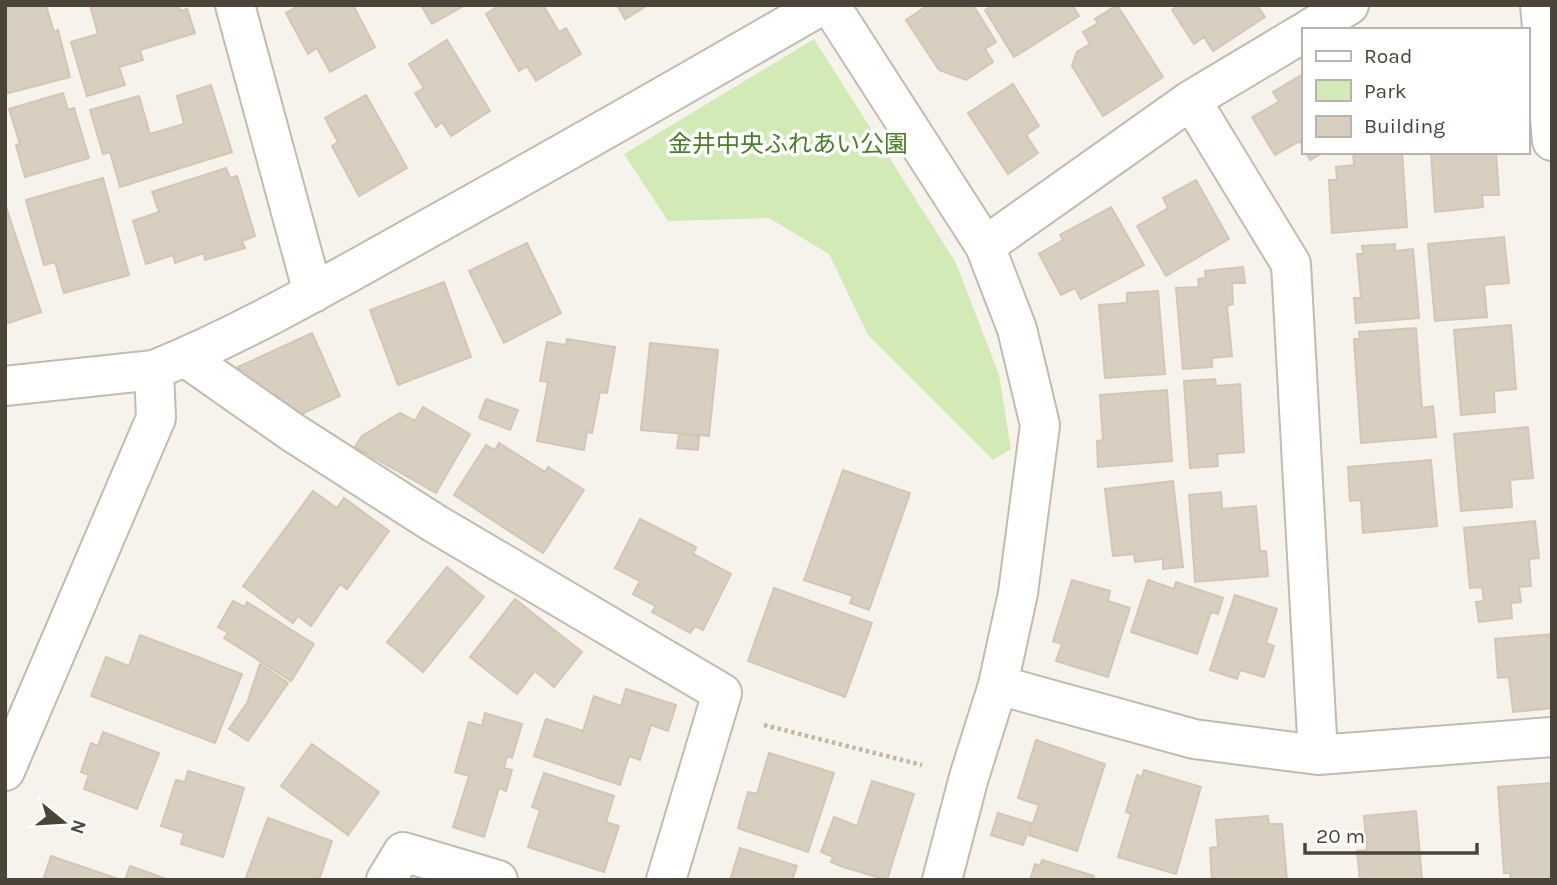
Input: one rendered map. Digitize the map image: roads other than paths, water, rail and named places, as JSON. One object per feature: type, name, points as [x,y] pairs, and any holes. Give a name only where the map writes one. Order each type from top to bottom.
[{"type":"street","points":[[234,5],[313,293]]},
{"type":"street","points":[[5,386],[169,364],[313,293],[822,5]]},
{"type":"street","points":[[830,5],[985,246],[1017,329],[1040,425],[1018,593],[998,685],[954,773],[942,880]]},
{"type":"street","points":[[1311,28],[1349,5]]},
{"type":"street","points":[[1540,5],[1552,141]]},
{"type":"street","points":[[985,246],[1191,100],[1302,34]]},
{"type":"street","points":[[1191,100],[1291,264],[1318,755]]},
{"type":"street","points":[[5,771],[156,418],[169,364]]},
{"type":"street","points":[[169,364],[292,432],[434,523],[722,693],[666,880]]},
{"type":"street","points":[[998,685],[1194,739],[1318,755],[1552,737]]},
{"type":"street","points":[[386,880],[403,852],[498,880]]},
{"type":"park label","name":"金井中央ふれあい公園","points":[[788,144]]}]
